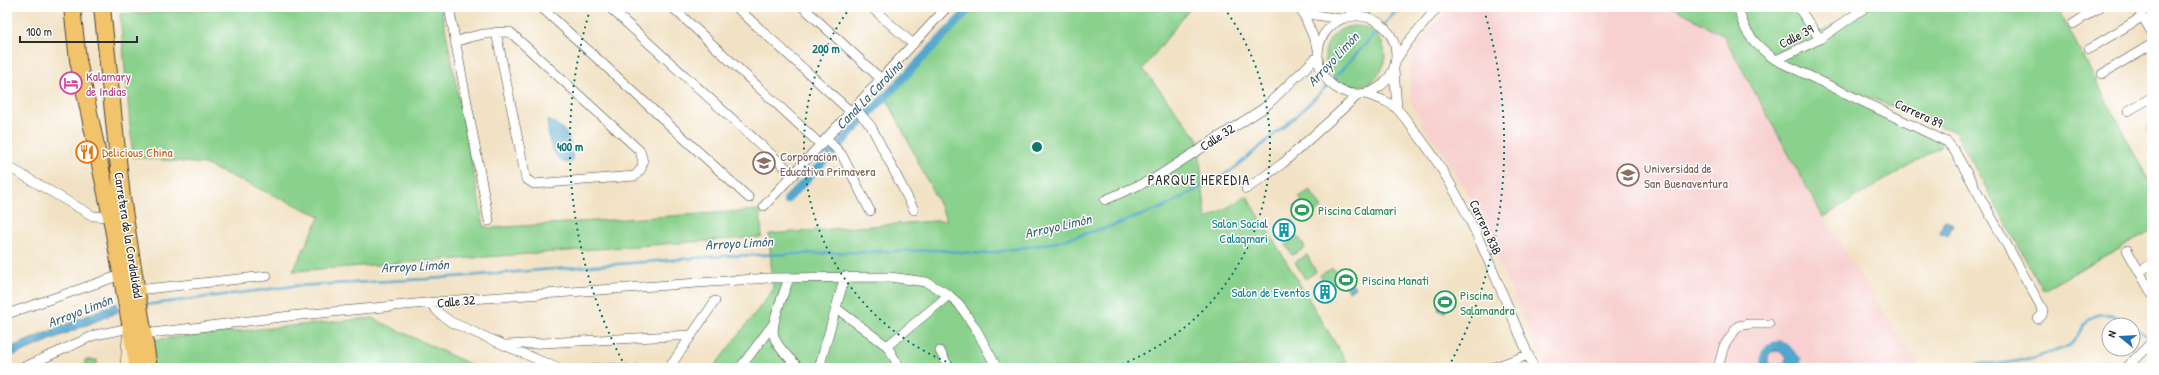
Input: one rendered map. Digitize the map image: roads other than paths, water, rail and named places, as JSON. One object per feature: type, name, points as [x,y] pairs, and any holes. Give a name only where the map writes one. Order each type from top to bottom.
[{"type":"highway","name":"Carretera de la Cordialidad","points":[[104,7],[130,290],[136,325],[138,368]]},
{"type":"highway","name":"Carretera de la Cordialidad","points":[[74,8],[78,60],[111,217],[121,275],[130,290]]},
{"type":"highway","name":"Carretera de la Cordialidad","points":[[136,325],[149,368]]},
{"type":"street","points":[[449,7],[489,221]]},
{"type":"street","points":[[541,7],[749,198]]},
{"type":"street","points":[[609,7],[794,175]]},
{"type":"street","points":[[672,7],[824,142],[834,147],[842,155],[870,211]]},
{"type":"street","points":[[736,7],[853,110],[862,116],[871,126],[914,210]]},
{"type":"street","points":[[803,7],[881,79]]},
{"type":"street","points":[[871,7],[913,44]]},
{"type":"street","points":[[1361,95],[1336,90],[1323,76],[1317,57],[1318,48],[1326,30],[1362,7]]},
{"type":"street","points":[[1396,60],[1407,43],[1438,7]]},
{"type":"street","name":"Carrera 89","points":[[1739,7],[1740,15],[1746,30],[1755,42],[1776,60],[1947,142],[1954,150],[2043,310],[2042,315],[2038,319]]},
{"type":"street","name":"Calle 39","points":[[1776,60],[1820,38],[1866,7]]},
{"type":"street","points":[[2137,7],[2152,33]]},
{"type":"street","points":[[764,206],[824,142],[943,9]]},
{"type":"street","points":[[2073,24],[2093,9]]},
{"type":"street","points":[[1300,10],[1344,18],[1361,16],[1375,20],[1387,30],[1392,36],[1396,48],[1394,69],[1397,108]]},
{"type":"street","points":[[1300,10],[1318,48]]},
{"type":"street","points":[[1800,10],[1820,38]]},
{"type":"street","points":[[2088,49],[2142,17]]},
{"type":"street","points":[[455,42],[468,37],[496,32],[510,32],[640,152],[643,162],[640,172],[635,176],[534,184],[526,179],[496,32]]},
{"type":"street","points":[[2102,74],[2152,44]]},
{"type":"street","name":"Calle 32","points":[[1105,200],[1155,178],[1264,108],[1317,57]]},
{"type":"street","points":[[1246,189],[1282,164],[1361,95],[1382,86],[1394,69]]},
{"type":"street","name":"Carrera 83B","points":[[1361,95],[1383,101],[1397,108],[1430,151],[1454,190],[1476,234],[1534,368]]},
{"type":"street","points":[[2128,111],[2152,97]]},
{"type":"street","points":[[7,166],[93,216],[111,217]]},
{"type":"street","points":[[2127,250],[2152,294]]},
{"type":"street","points":[[2140,271],[2152,264]]},
{"type":"street","points":[[7,314],[121,275]]},
{"type":"street","points":[[130,290],[267,276]]},
{"type":"street","points":[[819,368],[845,276]]},
{"type":"street","name":"Calle 32","points":[[22,368],[96,336],[136,325],[290,316],[430,303],[769,278],[845,276],[890,277],[926,282],[949,295],[959,304],[976,329],[997,368]]},
{"type":"street","points":[[740,368],[774,323],[790,278]]},
{"type":"street","points":[[887,346],[949,295]]},
{"type":"street","points":[[669,368],[715,301]]},
{"type":"street","points":[[430,303],[440,314],[451,322],[557,368]]},
{"type":"street","points":[[836,308],[887,346],[900,368]]},
{"type":"street","points":[[774,323],[774,335],[778,344],[799,368]]},
{"type":"street","points":[[1718,368],[1724,346],[1738,326],[1748,324],[1768,324]]},
{"type":"street","points":[[127,368],[136,325]]},
{"type":"street","points":[[506,345],[692,335]]},
{"type":"street","points":[[2129,366],[2152,342]]},
{"type":"street","points":[[940,351],[949,368]]},
{"type":"street","points":[[1492,368],[1528,355]]},
{"type":"water","points":[[547,120],[555,123],[565,131],[570,141],[573,161],[565,163],[555,155],[550,144]]},
{"type":"water","name":"Piscina Calamari","points":[[1302,202],[1310,215],[1304,218],[1295,206]]},
{"type":"water","points":[[1944,220],[1953,224],[1948,236],[1940,233]]},
{"type":"water","name":"Piscina Manati","points":[[1346,271],[1355,288],[1349,291],[1339,275]]},
{"type":"water","name":"Piscina Salamandra","points":[[1443,294],[1451,297],[1445,312],[1438,310]]},
{"type":"water","name":"Arroyo Limón","points":[[117,303],[118,312],[7,358],[7,349]]},
{"type":"water","points":[[1780,341],[1787,344],[1800,358],[1799,368],[1778,368],[1784,364],[1786,359],[1784,354],[1778,351],[1771,352],[1768,356],[1768,363],[1777,368],[1762,368],[1763,354],[1767,347]]},
{"type":"water","points":[[629,361],[626,368],[575,368],[569,365]]},
{"type":"waterway","name":"Canal La Carolina","points":[[787,200],[971,7]]},
{"type":"waterway","name":"Arroyo Limón","points":[[145,305],[294,286],[427,279],[721,256],[934,250],[985,254],[1056,242],[1112,226],[1164,207],[1232,170],[1294,118],[1321,92],[1400,7]]},
{"type":"waterway","points":[[1970,368],[1983,364],[2005,363],[2020,360],[2062,349],[2076,339],[2087,322],[2092,318],[2104,314],[2114,317]]},
{"type":"waterway","points":[[2141,332],[2152,339]]},
{"type":"waterway","points":[[1762,368],[1763,351],[1765,348],[1776,342],[1789,346],[1800,358],[1799,368]]},
{"type":"place","name":"Kalamary de Indias","points":[[71,83]]},
{"type":"place","name":"Delicious China","points":[[87,152]]},
{"type":"place","name":"Corporación Educativa Primavera","points":[[764,163]]},
{"type":"place","name":"Universidad de San Buenaventura","points":[[1628,175]]},
{"type":"place","name":"Piscina Calamari","points":[[1302,210]]},
{"type":"place","name":"Salon Social Calaqmari","points":[[1284,230]]},
{"type":"place","name":"Piscina Manati","points":[[1346,280]]},
{"type":"place","name":"Salon de Eventos","points":[[1325,292]]},
{"type":"place","name":"Piscina Salamandra","points":[[1445,302]]},
{"type":"district","name":"PARQUE HEREDIA","points":[[1199,180]]}]
